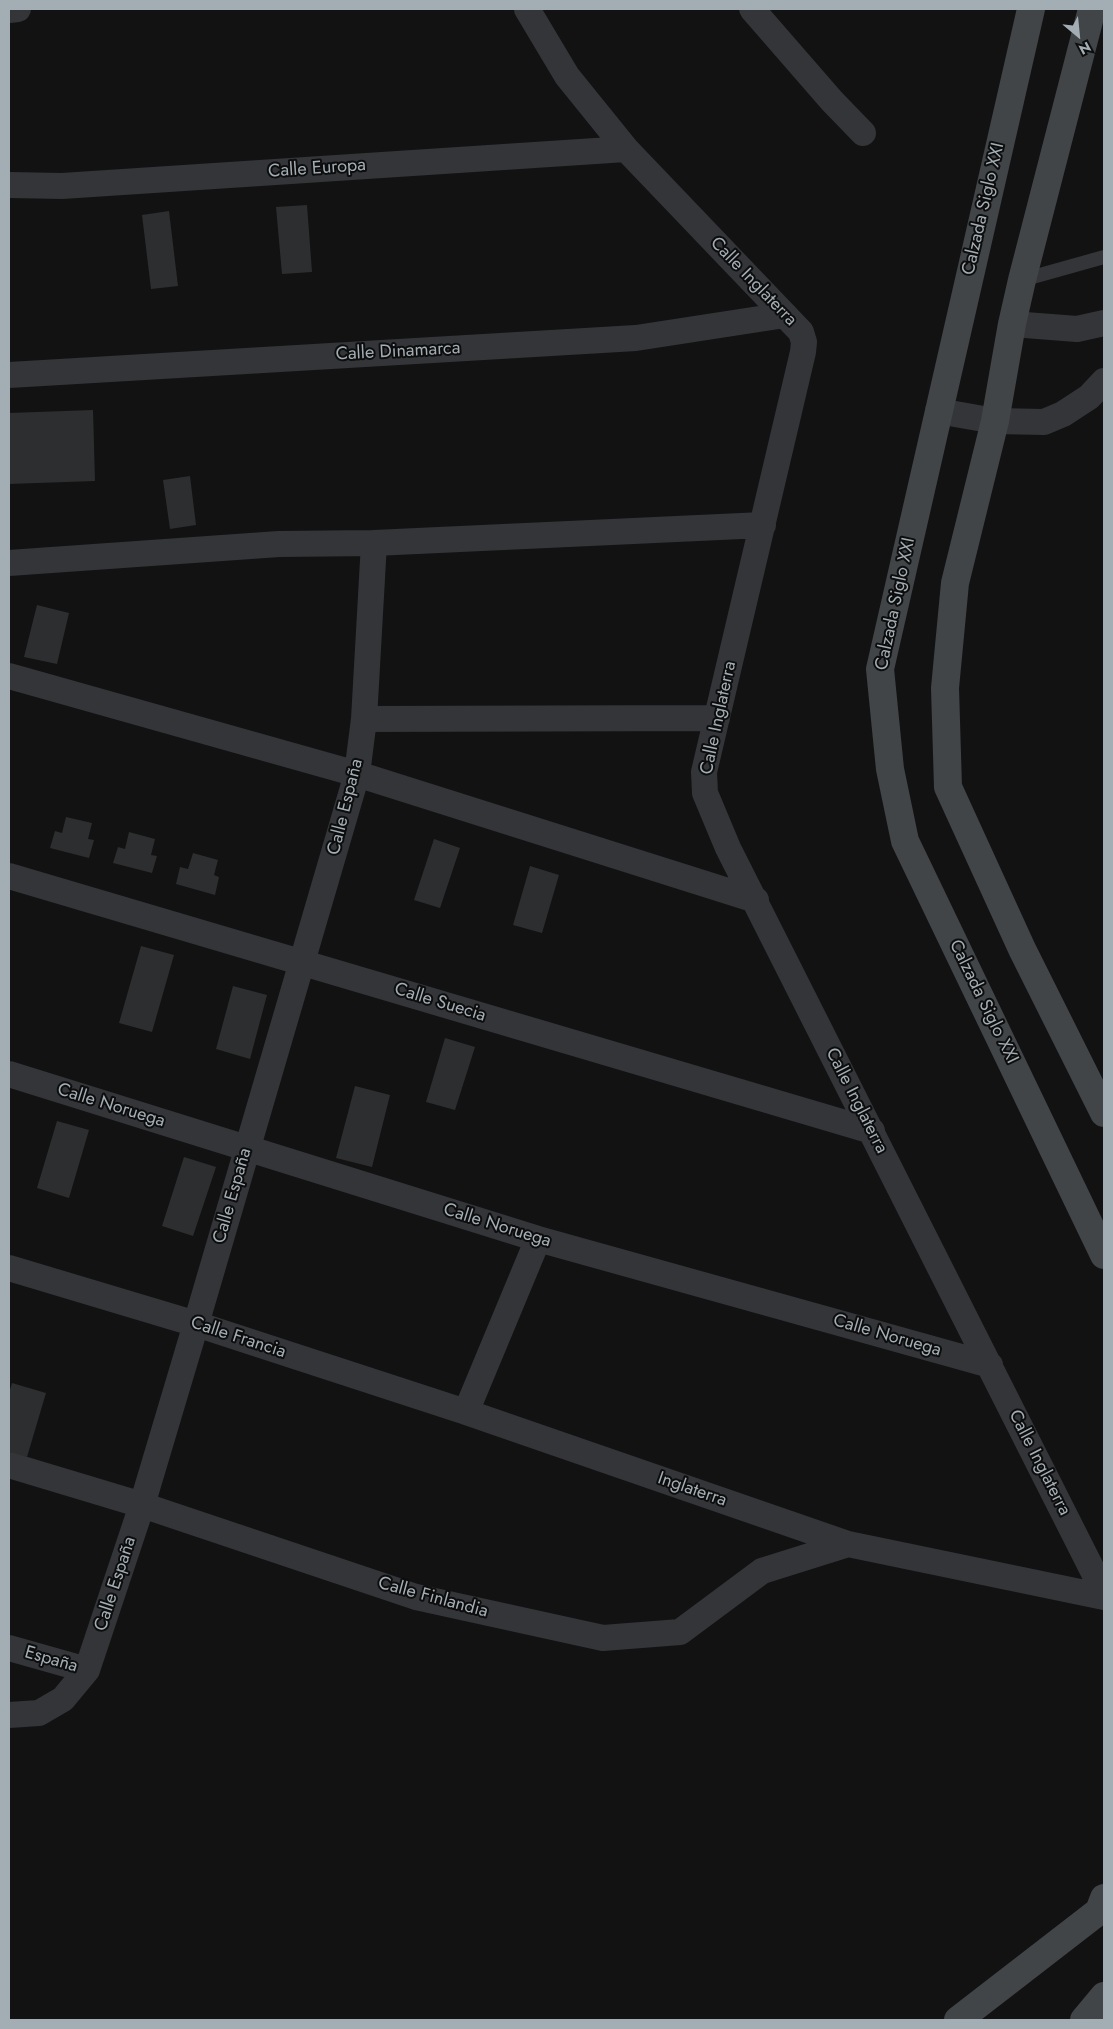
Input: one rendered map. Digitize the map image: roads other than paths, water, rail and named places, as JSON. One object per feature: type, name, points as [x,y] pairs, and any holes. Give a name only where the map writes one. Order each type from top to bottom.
[{"type":"main road","name":"Calzada Siglo XXI","points":[[1030,9],[880,669],[890,769],[905,841],[1104,1254]]},
{"type":"main road","points":[[1092,9],[1022,280],[1012,324],[995,421],[955,583],[945,688],[948,787],[1022,949],[1104,1113]]},
{"type":"main road","points":[[958,2020],[1099,1911],[1104,1898]]},
{"type":"main road","points":[[1084,2020],[1104,1996]]},
{"type":"street","points":[[9,10],[18,9]]},
{"type":"street","name":"Calle Inglaterra","points":[[527,9],[567,76],[626,149],[801,332],[804,352],[704,772],[705,793],[728,848],[756,900],[1104,1595]]},
{"type":"street","points":[[752,9],[832,101],[863,133]]},
{"type":"street","name":"Calle Europa","points":[[9,185],[62,186],[626,149]]},
{"type":"street","name":"Calle Dinamarca","points":[[9,376],[636,338],[785,315]]},
{"type":"street","points":[[1012,324],[1077,329],[1103,326]]},
{"type":"street","points":[[938,411],[995,421],[1044,422],[1057,417],[1089,397],[1104,381]]},
{"type":"street","points":[[9,563],[278,544],[374,544],[763,525]]},
{"type":"street","name":"Calle España","points":[[87,1670],[142,1504],[357,774],[364,719],[374,544]]},
{"type":"street","points":[[9,676],[357,774],[756,900]]},
{"type":"street","points":[[364,719],[717,718]]},
{"type":"street","name":"Calle Suecia","points":[[9,876],[872,1131]]},
{"type":"street","name":"Calle Noruega","points":[[9,1074],[538,1239],[990,1365]]},
{"type":"street","points":[[466,1412],[538,1239]]},
{"type":"street","name":"Calle Francia","points":[[9,1268],[196,1324],[466,1412]]},
{"type":"street","name":"Inglaterra","points":[[466,1412],[848,1544],[1104,1595]]},
{"type":"street","name":"Calle Finlandia","points":[[9,1465],[142,1504],[416,1597],[603,1638],[680,1632],[762,1571],[848,1544]]},
{"type":"street","name":"España","points":[[9,1648],[87,1670],[63,1699],[38,1713],[9,1715]]},
{"type":"lane","points":[[1022,280],[1104,257]]}]
